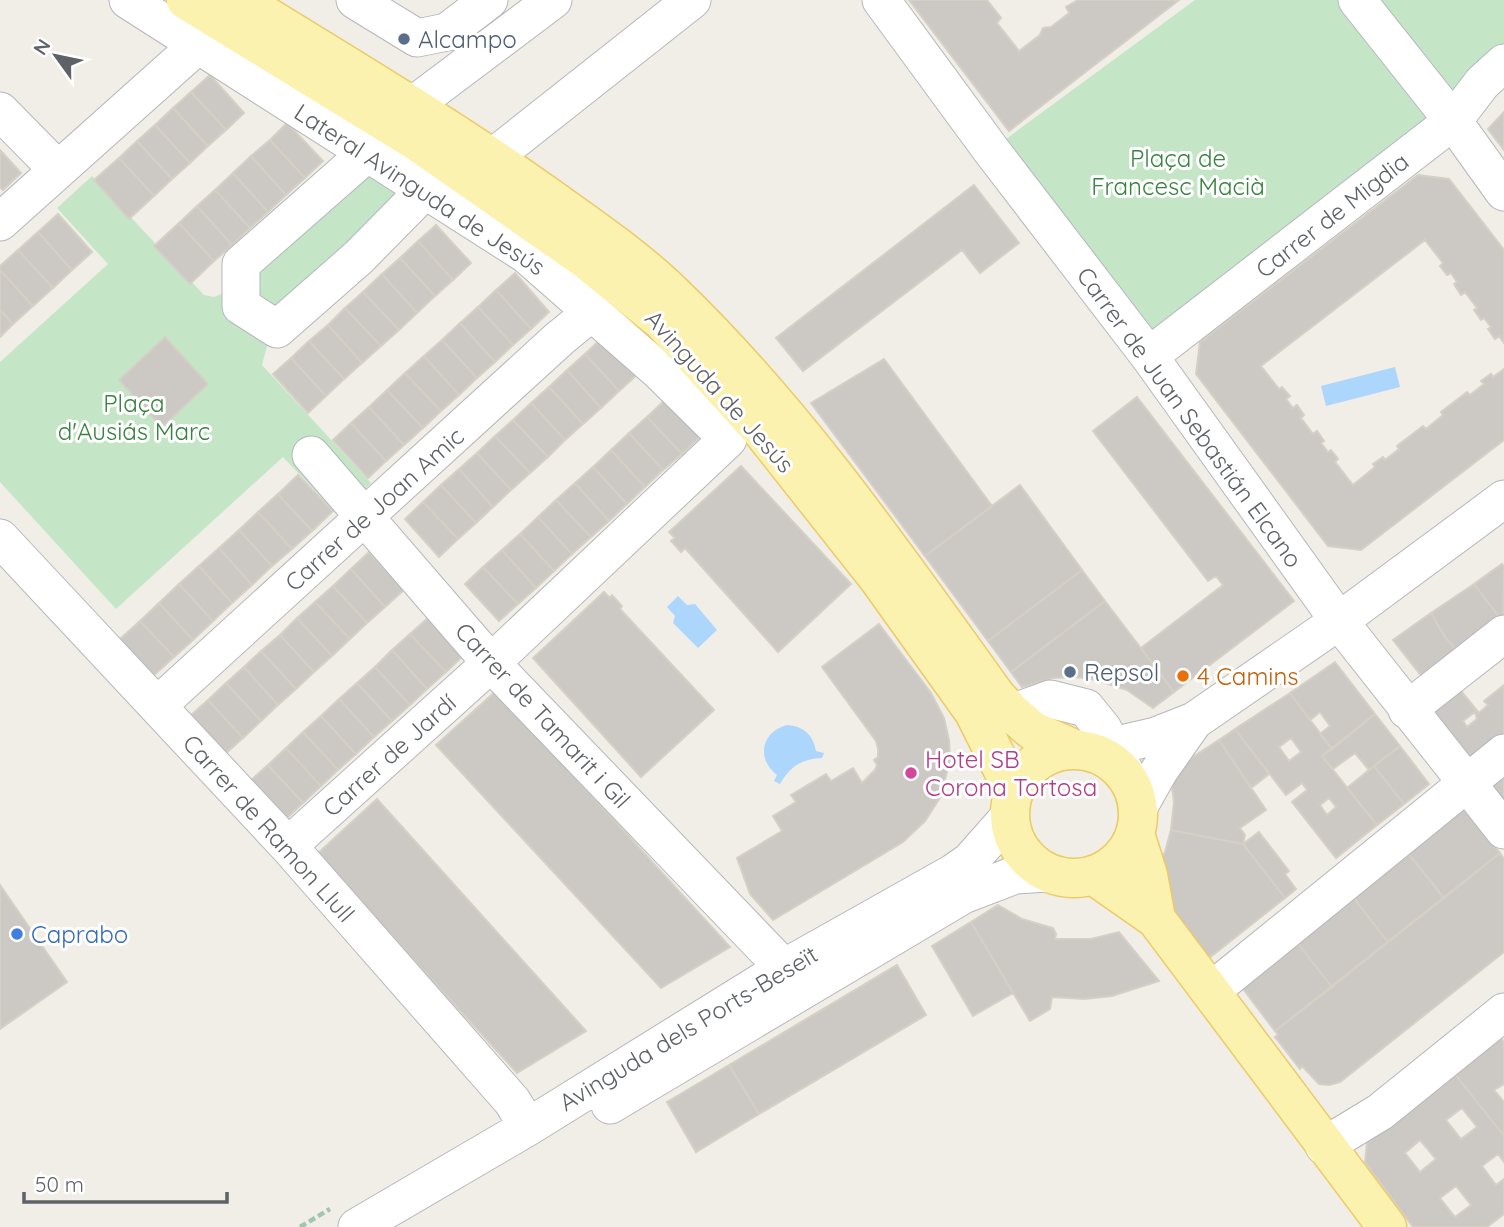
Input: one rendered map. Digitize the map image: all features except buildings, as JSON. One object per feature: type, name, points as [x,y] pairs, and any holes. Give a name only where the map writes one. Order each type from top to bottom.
[{"type":"main road","name":"Avinguda de Jesús","points":[[186,0],[416,141],[585,259],[662,321],[744,434],[878,578],[974,712],[1011,804]]},
{"type":"main road","name":"Avinguda de Jesús","points":[[240,0],[492,158],[587,224],[671,292],[757,382],[851,499],[996,696],[1033,731],[1092,749]]},
{"type":"main road","points":[[1134,808],[1126,852],[1093,875],[1070,878],[1048,873],[1023,855],[1013,837],[1011,804],[1019,779],[1037,761],[1061,750],[1092,749],[1120,769],[1134,808],[1156,919]]},
{"type":"main road","points":[[1093,875],[1156,919],[1385,1225]]},
{"type":"street","name":"Lateral Avinguda de Jesús","points":[[128,0],[527,255],[659,371],[744,434]]},
{"type":"street","points":[[355,0],[417,38],[447,32],[469,5]]},
{"type":"street","points":[[412,106],[554,0]]},
{"type":"street","points":[[492,158],[692,0]]},
{"type":"street","name":"Carrer de Juan Sebastián Elcano","points":[[881,0],[1149,356],[1339,621],[1504,830]]},
{"type":"street","points":[[1357,0],[1453,121],[1504,192]]},
{"type":"street","points":[[0,222],[200,44]]},
{"type":"street","name":"Carrer de Migdia","points":[[1149,356],[1453,121],[1482,83],[1504,63]]},
{"type":"street","points":[[0,111],[58,170]]},
{"type":"street","points":[[366,154],[241,264],[241,306],[277,329],[359,257],[424,191]]},
{"type":"street","name":"Carrer de Joan Amic","points":[[157,706],[559,339],[592,312]]},
{"type":"street","name":"Carrer de Jardí","points":[[288,846],[744,434]]},
{"type":"street","name":"Carrer de Tamarit i Gil","points":[[311,455],[491,663],[784,968]]},
{"type":"street","points":[[1092,749],[1156,736],[1194,721],[1339,621],[1504,499]]},
{"type":"street","name":"Carrer de Ramon Llull","points":[[0,538],[288,846],[512,1101],[528,1127]]},
{"type":"street","points":[[1407,710],[1504,634]]},
{"type":"street","points":[[1134,808],[1194,721]]},
{"type":"street","points":[[1211,991],[1504,753]]},
{"type":"street","name":"Avinguda dels Ports-Beseït","points":[[357,1227],[528,1127],[784,968],[971,861],[1011,804]]},
{"type":"street","name":"Avinguda dels Ports-Beseït","points":[[405,1227],[963,895],[1015,875],[1048,873]]},
{"type":"street","points":[[1324,1146],[1380,1112],[1504,1012]]},
{"type":"green space","name":"Plaça de Francesc Macià","points":[[1195,0],[1504,0],[1504,63],[1149,356],[991,150]]},
{"type":"green space","name":"Plaça d'Ausiás Marc","points":[[373,168],[410,192],[274,320],[262,365],[371,483],[338,515],[283,457],[116,609],[0,482],[0,362],[108,264],[57,208],[92,176],[204,295],[214,297],[249,283]]},
{"type":"water","points":[[1395,367],[1400,387],[1326,406],[1321,386]]},
{"type":"water","points":[[678,596],[687,605],[695,604],[717,630],[698,648],[673,623],[675,616],[667,607]]},
{"type":"water","points":[[787,725],[807,732],[816,751],[824,753],[822,758],[797,765],[780,784],[774,781],[777,775],[766,761],[764,747],[772,734]]},
{"type":"place","name":"Alcampo","points":[[404,39]]},
{"type":"place","name":"Repsol","points":[[1070,672]]},
{"type":"place","name":"4 Camins","points":[[1183,676]]},
{"type":"place","name":"Hotel SB Corona Tortosa","points":[[911,773]]},
{"type":"place","name":"Caprabo","points":[[17,934]]}]
